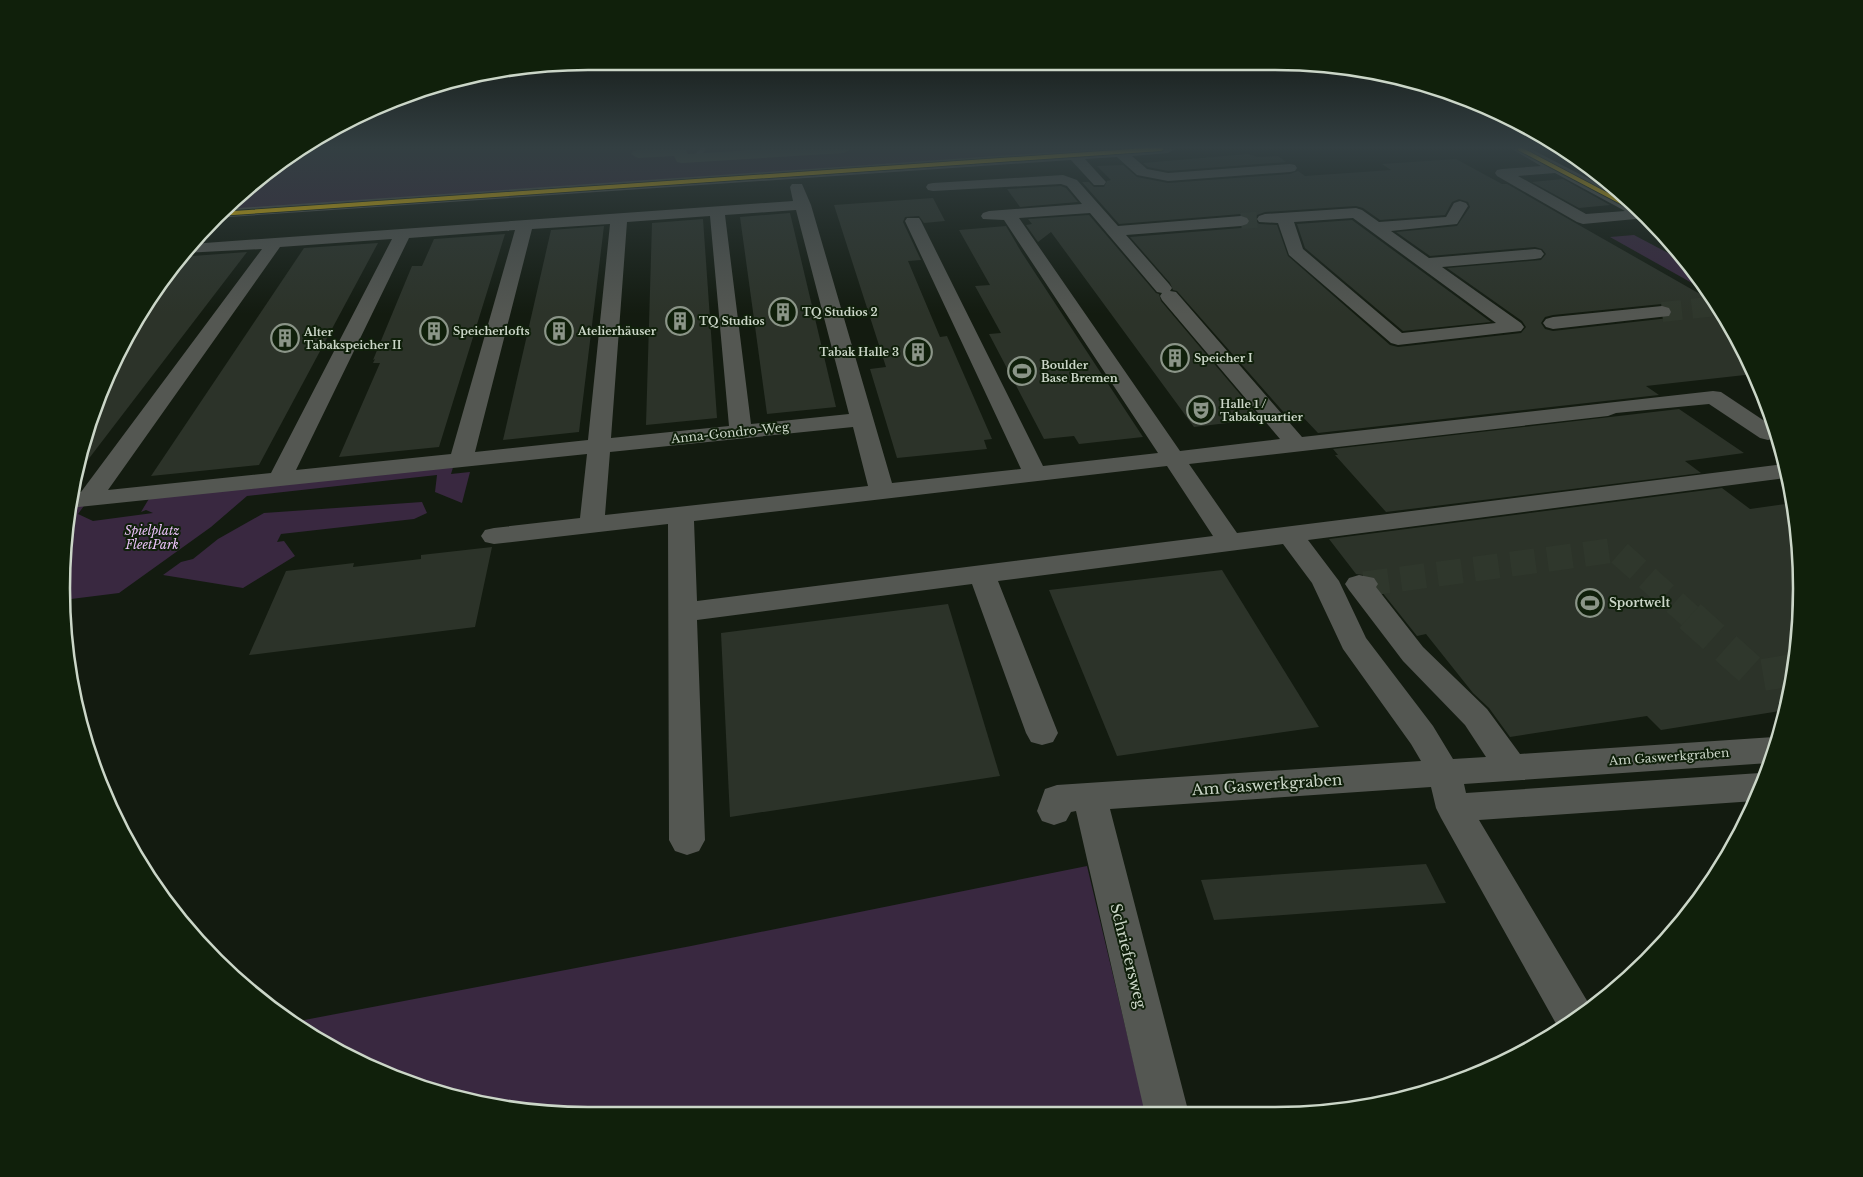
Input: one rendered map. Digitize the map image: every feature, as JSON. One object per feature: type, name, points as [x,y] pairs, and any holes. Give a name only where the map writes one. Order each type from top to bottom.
[{"type":"street","points":[[232,213],[371,204]]},
{"type":"street","points":[[367,236],[384,204]]},
{"type":"street","points":[[592,525],[599,446],[613,204]]},
{"type":"street","points":[[1089,204],[1296,444]]},
{"type":"street","points":[[1557,204],[1582,218],[1632,214]]},
{"type":"street","points":[[198,248],[802,205],[882,491]]},
{"type":"street","points":[[1376,227],[1451,222],[1460,206]]},
{"type":"street","points":[[1092,208],[998,215],[1174,458],[1230,542]]},
{"type":"street","points":[[718,211],[741,432]]},
{"type":"street","points":[[1265,219],[1356,213],[1426,264],[1536,325]]},
{"type":"street","points":[[1284,218],[1295,251],[1398,339],[1662,312]]},
{"type":"street","points":[[913,221],[1035,474]]},
{"type":"street","points":[[1113,231],[1241,221]]},
{"type":"street","points":[[461,460],[525,225]]},
{"type":"street","points":[[280,479],[403,234]]},
{"type":"street","points":[[80,500],[275,243]]},
{"type":"street","points":[[1426,264],[1535,254]]},
{"type":"street","points":[[494,536],[1713,397],[1768,431]]},
{"type":"street","name":"Anna-Gondro-Weg","points":[[80,500],[862,419]]},
{"type":"street","points":[[683,612],[1779,472]]},
{"type":"street","points":[[681,514],[687,840]]},
{"type":"street","points":[[1290,534],[1325,581],[1353,642],[1422,735],[1444,772],[1453,808],[1572,1013]]},
{"type":"street","points":[[982,574],[1042,733]]},
{"type":"street","points":[[1364,584],[1358,584],[1413,654],[1476,717],[1511,767]]},
{"type":"street","name":"Am Gaswerkgraben","points":[[1054,811],[1057,799],[1766,750]]},
{"type":"street","points":[[1453,808],[1754,787]]},
{"type":"street","name":"Schriefersweg","points":[[1090,797],[1165,1107]]},
{"type":"green space","points":[[242,204],[335,204],[236,209]]},
{"type":"green space","points":[[1634,235],[1670,254],[1694,284],[1610,237]]},
{"type":"green space","name":"Spielplatz FleetPark","points":[[455,461],[451,474],[470,472],[462,503],[435,492],[437,475],[247,496],[211,527],[119,593],[70,599],[71,555],[78,500],[89,499],[78,514],[93,521],[153,513],[146,510],[141,512],[153,492]]},
{"type":"green space","points":[[422,502],[427,513],[414,519],[281,534],[277,542],[284,541],[295,556],[243,588],[163,575],[181,562],[193,559],[218,539],[264,513]]},
{"type":"green space","points":[[1087,866],[1144,1107],[588,1107],[521,1103],[454,1089],[390,1068],[359,1054],[301,1021],[691,946]]},
{"type":"building","name":"Tabak Halle 3","points":[[936,204],[945,221],[924,223],[919,216],[905,217],[903,222],[921,260],[908,261],[940,337],[947,336],[992,439],[984,440],[987,449],[897,458],[870,369],[886,367],[834,205]]},
{"type":"building","points":[[1018,204],[1056,204],[1020,207]]},
{"type":"building","points":[[1101,204],[1451,204],[1445,215],[1380,220],[1363,208],[1356,206],[1265,212],[1257,215],[1255,220],[1259,224],[1277,225],[1288,256],[1390,345],[1398,347],[1521,333],[1526,327],[1522,321],[1447,268],[1541,260],[1546,254],[1542,249],[1535,247],[1430,256],[1396,232],[1457,226],[1470,207],[1469,204],[1542,204],[1703,296],[1724,329],[1747,375],[1646,386],[1659,395],[1318,433],[1301,415],[1287,416],[1177,291],[1173,290],[1170,283],[1130,237],[1241,228],[1249,225],[1251,222],[1249,217],[1241,214],[1119,224]],"holes":[[[1662,304],[1671,307],[1673,313],[1669,318],[1553,331],[1545,329],[1541,323],[1545,317],[1553,315]]]},
{"type":"building","points":[[1572,204],[1610,205],[1579,208]]},
{"type":"building","name":"TQ Studios 2","points":[[790,213],[836,407],[767,414],[740,217]]},
{"type":"building","name":"Speicher I","points":[[1089,215],[1156,293],[1159,294],[1161,301],[1261,419],[1194,427],[1051,232],[1038,242],[1026,225],[1032,224],[1028,219]]},
{"type":"building","name":"TQ Studios","points":[[703,219],[717,418],[646,425],[652,223]]},
{"type":"building","points":[[1352,220],[1491,322],[1403,331],[1305,248],[1297,224]]},
{"type":"building","name":"Atelierhäuser","points":[[604,226],[579,432],[503,440],[551,230]]},
{"type":"building","points":[[1006,226],[1143,437],[1079,444],[1074,436],[1044,439],[989,334],[1001,333],[975,286],[990,285],[959,230]]},
{"type":"building","name":"Speicherlofts","points":[[505,234],[439,447],[339,457],[380,363],[373,363],[375,359],[373,360],[412,266],[422,266],[434,239]]},
{"type":"building","name":"Alter Tabakspeicher II","points":[[378,243],[259,465],[151,476],[304,248]]},
{"type":"building","points":[[247,252],[86,462],[109,390],[123,359],[157,300],[191,256]]},
{"type":"building","points":[[1679,409],[1744,453],[1685,461],[1701,473],[1386,512],[1335,455],[1338,455],[1333,449]]},
{"type":"building","name":"Sportwelt","points":[[1722,488],[1750,509],[1786,504],[1792,555],[1792,622],[1789,656],[1778,711],[1661,730],[1647,716],[1510,737],[1489,708],[1473,693],[1426,634],[1417,636],[1378,587],[1380,583],[1376,577],[1356,574],[1329,539]]},
{"type":"building","points":[[492,547],[475,627],[249,655],[286,571],[354,563],[353,567],[421,559],[421,555]]},
{"type":"building","points":[[1222,570],[1319,727],[1117,756],[1049,590]]},
{"type":"building","points":[[948,604],[1000,776],[730,817],[721,633]]},
{"type":"building","points":[[1426,864],[1446,903],[1214,920],[1201,880]]},
{"type":"tunnel","points":[[1241,221],[1265,219]]},
{"type":"tunnel","points":[[1662,312],[1710,307]]},
{"type":"tunnel","points":[[1364,584],[1616,550],[1691,617]]},
{"type":"tunnel","points":[[1690,616],[1757,676],[1786,671]]},
{"type":"transit line","points":[[232,213],[364,204]]},
{"type":"place","name":"TQ Studios 2","points":[[783,312]]},
{"type":"place","name":"TQ Studios","points":[[680,321]]},
{"type":"place","name":"Speicherlofts","points":[[434,331]]},
{"type":"place","name":"Atelierhäuser","points":[[559,331]]},
{"type":"place","name":"Alter Tabakspeicher II","points":[[285,338]]},
{"type":"place","name":"Tabak Halle 3","points":[[918,352]]},
{"type":"place","name":"Speicher I","points":[[1175,358]]},
{"type":"place","name":"Boulder Base Bremen","points":[[1022,371]]},
{"type":"place","name":"Halle 1 / Tabakquartier","points":[[1201,410]]},
{"type":"place","name":"Sportwelt","points":[[1590,603]]}]
